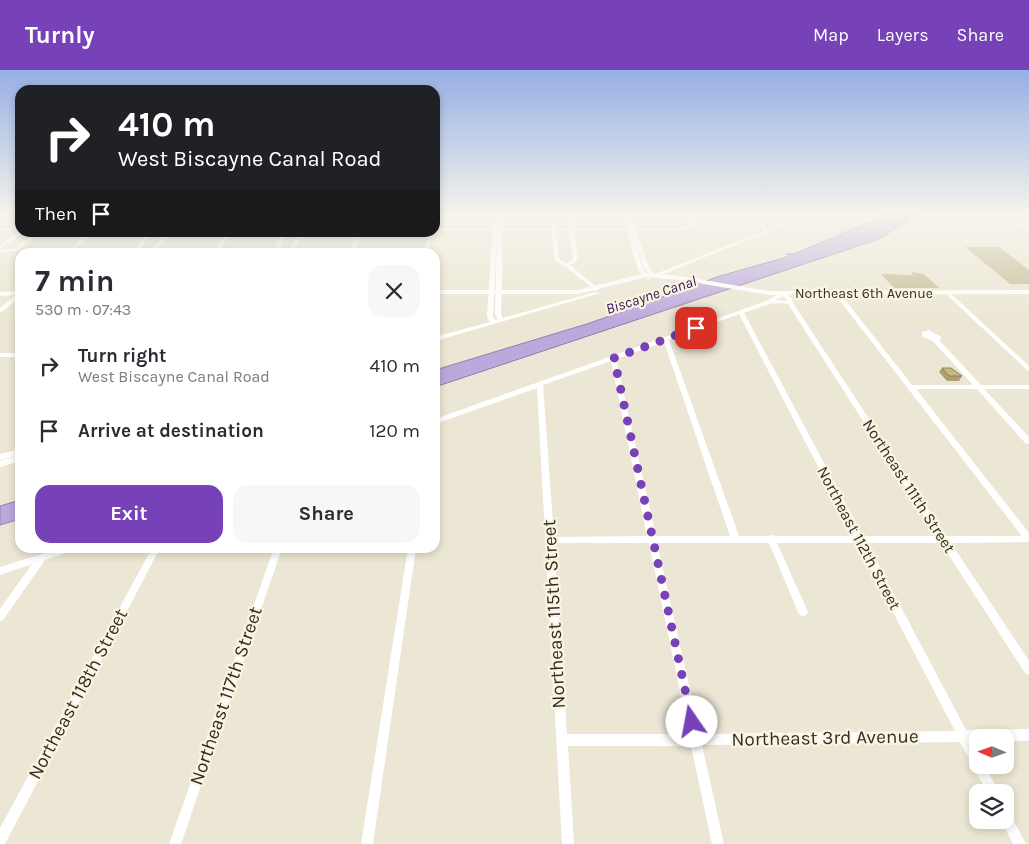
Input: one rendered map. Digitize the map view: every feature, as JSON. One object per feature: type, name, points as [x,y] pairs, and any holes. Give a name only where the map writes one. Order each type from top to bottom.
[{"type":"main road","points":[[674,268],[676,274],[686,279]]},
{"type":"main road","name":"Northeast 6th Avenue","points":[[649,277],[737,289],[784,293],[1027,293]]},
{"type":"main road","name":"Northeast 6th Avenue","points":[[440,294],[597,291],[649,277],[686,279],[699,283]]},
{"type":"main road","name":"Northeast 6th Avenue","points":[[495,293],[597,291]]},
{"type":"main road","points":[[755,291],[765,296],[768,302]]},
{"type":"main road","points":[[0,294],[15,296]]},
{"type":"street","points":[[492,321],[497,251]]},
{"type":"street","points":[[440,333],[571,301],[597,291],[567,265],[558,262],[556,251]]},
{"type":"street","points":[[567,265],[576,261],[574,251]]},
{"type":"street","points":[[636,251],[642,272],[649,277]]},
{"type":"street","points":[[640,251],[649,277]]},
{"type":"street","points":[[649,277],[659,269],[709,251]]},
{"type":"street","points":[[649,277],[711,251]]},
{"type":"street","points":[[647,267],[659,269]]},
{"type":"street","points":[[947,292],[1029,369]]},
{"type":"street","points":[[495,293],[500,319]]},
{"type":"street","points":[[440,420],[741,312],[768,302],[784,293]]},
{"type":"street","name":"Northeast 111th Street","points":[[784,293],[1029,670]]},
{"type":"street","points":[[837,293],[1029,539]]},
{"type":"street","points":[[0,311],[15,298]]},
{"type":"street","points":[[0,316],[15,299]]},
{"type":"street","points":[[768,302],[781,301],[790,303]]},
{"type":"street","name":"Northeast 112th Street","points":[[741,312],[969,748]]},
{"type":"street","points":[[440,337],[492,321]]},
{"type":"street","points":[[666,339],[735,538]]},
{"type":"street","points":[[935,340],[1029,442]]},
{"type":"street","points":[[0,355],[15,355]]},
{"type":"street","points":[[614,358],[718,844]]},
{"type":"street","name":"Northeast 115th Street","points":[[540,384],[568,844]]},
{"type":"street","points":[[910,387],[1029,387]]},
{"type":"street","points":[[0,458],[15,454]]},
{"type":"street","points":[[0,464],[15,460]]},
{"type":"street","points":[[550,540],[735,538],[1029,539]]},
{"type":"street","points":[[771,538],[803,612]]},
{"type":"street","points":[[0,571],[54,553]]},
{"type":"street","name":"Northeast 118th Street","points":[[0,841],[153,553]]},
{"type":"street","name":"Northeast 117th Street","points":[[175,844],[276,553]]},
{"type":"street","points":[[367,844],[411,553]]},
{"type":"street","points":[[0,617],[42,557]]},
{"type":"street","name":"Northeast 3rd Avenue","points":[[562,740],[1029,735]]},
{"type":"street","points":[[1012,829],[1020,844]]},
{"type":"shaded area","points":[[801,251],[843,251],[440,385],[440,368],[590,323],[720,276],[789,255],[786,254],[794,254]]},
{"type":"shaded area","points":[[970,251],[1004,251],[1029,270],[1029,284],[1010,284]]},
{"type":"shaded area","points":[[911,272],[924,274],[939,288],[894,288],[881,274],[913,275]]},
{"type":"shaded area","points":[[15,502],[15,520],[0,525],[0,506]]},
{"type":"building","points":[[942,368],[951,368],[962,376],[949,376]]},
{"type":"route","points":[[692,722],[614,358],[696,328]]},
{"type":"water label","name":"Biscayne Canal","points":[[651,295]]}]
